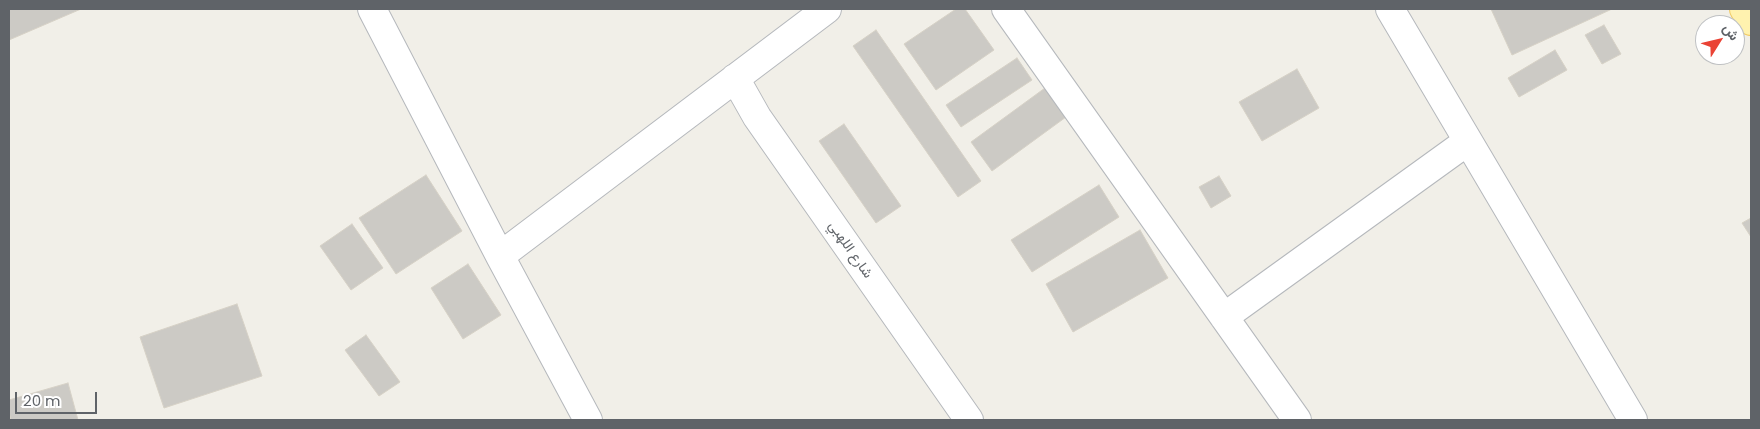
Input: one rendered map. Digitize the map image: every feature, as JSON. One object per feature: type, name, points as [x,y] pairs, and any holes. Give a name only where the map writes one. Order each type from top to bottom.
[{"type":"main road","points":[[1744,9],[1751,20]]},
{"type":"street","points":[[372,9],[500,256],[588,420]]},
{"type":"street","points":[[500,256],[827,9]]},
{"type":"street","points":[[1006,9],[1297,420]]},
{"type":"street","points":[[1390,9],[1633,420]]},
{"type":"street","name":"شارع اللهبي","points":[[735,78],[756,117],[969,420]]},
{"type":"street","points":[[1224,317],[1468,141]]},
{"type":"building","points":[[9,9],[81,9],[9,40]]},
{"type":"building","points":[[956,9],[965,9],[994,50],[936,90],[904,44]]},
{"type":"building","points":[[1491,9],[1612,9],[1512,55]]},
{"type":"building","points":[[1604,25],[1621,54],[1602,64],[1585,35]]},
{"type":"building","points":[[876,30],[981,181],[958,197],[853,46]]},
{"type":"building","points":[[1555,50],[1567,70],[1519,97],[1508,78]]},
{"type":"building","points":[[1017,58],[1032,80],[961,127],[946,105]]},
{"type":"building","points":[[1297,69],[1319,108],[1262,141],[1239,102]]},
{"type":"building","points":[[1045,88],[1066,117],[992,171],[971,142]]},
{"type":"building","points":[[844,124],[901,206],[876,223],[819,141]]},
{"type":"building","points":[[426,175],[462,231],[396,274],[359,218]]},
{"type":"building","points":[[1219,176],[1231,196],[1211,208],[1199,187]]},
{"type":"building","points":[[1099,185],[1119,217],[1032,272],[1011,240]]},
{"type":"building","points":[[1751,218],[1751,237],[1742,223]]},
{"type":"building","points":[[352,224],[383,268],[351,290],[320,246]]},
{"type":"building","points":[[1140,230],[1168,278],[1073,332],[1046,284]]},
{"type":"building","points":[[468,264],[501,315],[463,339],[431,288]]},
{"type":"building","points":[[237,304],[262,376],[164,408],[140,337]]},
{"type":"building","points":[[366,335],[400,382],[379,396],[345,350]]},
{"type":"building","points":[[68,383],[78,420],[11,420],[9,400]]}]
